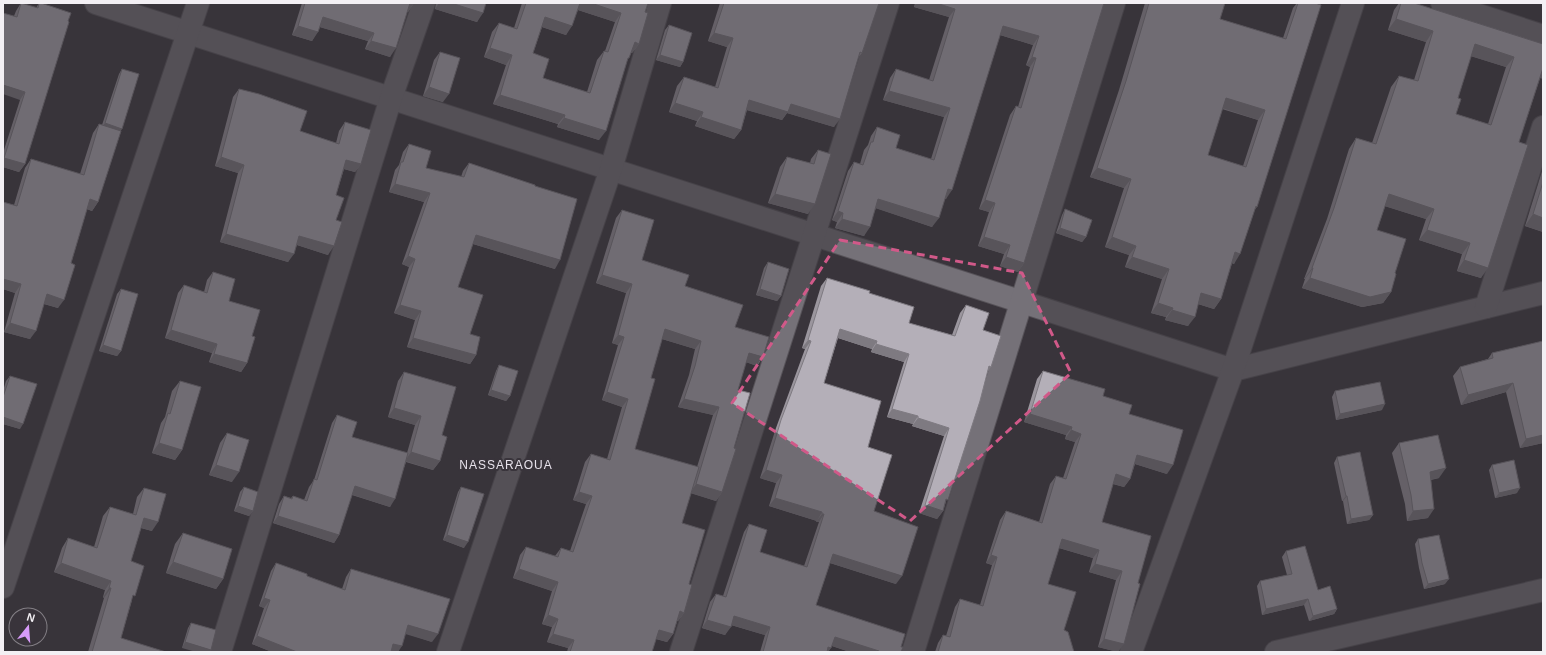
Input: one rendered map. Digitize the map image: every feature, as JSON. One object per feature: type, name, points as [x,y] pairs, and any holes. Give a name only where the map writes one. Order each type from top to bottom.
[{"type":"street","points":[[96,3],[1233,370],[1543,292]]},
{"type":"street","points":[[3,587],[198,3]]},
{"type":"street","points":[[220,652],[391,98],[424,3]]},
{"type":"street","points":[[448,652],[611,169],[660,3]]},
{"type":"street","points":[[681,652],[888,3]]},
{"type":"street","points":[[913,652],[1114,3]]},
{"type":"street","points":[[1131,652],[1233,370],[1353,3]]},
{"type":"street","points":[[1442,3],[1543,36]]},
{"type":"street","points":[[1486,307],[1543,127]]},
{"type":"street","points":[[1276,652],[1543,590]]},
{"type":"highlighted area","points":[[840,240],[1022,273],[1071,373],[910,521],[732,403]]},
{"type":"building","points":[[21,3],[38,8],[39,3],[41,3],[71,13],[25,164],[4,158],[25,92],[3,85],[3,13],[17,17]]},
{"type":"building","points":[[305,3],[410,3],[396,48],[371,41],[374,33],[323,17],[318,32],[298,26]]},
{"type":"building","points":[[451,3],[486,3],[483,13]]},
{"type":"building","points":[[526,3],[580,3],[572,26],[545,17],[533,53],[549,59],[543,78],[590,93],[604,51],[608,52],[621,13],[591,3],[648,3],[645,12],[648,13],[639,44],[635,42],[628,58],[606,131],[564,118],[565,115],[500,95],[512,55],[490,48],[499,23],[517,29]]},
{"type":"building","points":[[724,3],[879,3],[862,53],[860,52],[840,119],[791,104],[788,112],[749,100],[741,130],[701,117],[703,112],[675,103],[684,77],[718,88],[733,38],[714,33]]},
{"type":"building","points":[[936,3],[1104,3],[1024,263],[1006,257],[1010,245],[984,237],[995,203],[985,200],[1016,106],[1021,108],[1036,58],[1032,57],[1039,36],[1003,26],[952,190],[948,189],[939,218],[878,199],[870,227],[842,219],[843,213],[838,211],[854,162],[863,165],[871,142],[873,142],[877,127],[900,135],[896,148],[934,160],[950,108],[889,91],[896,69],[933,81],[955,9]]},
{"type":"building","points":[[1149,3],[1225,3],[1220,19],[1286,39],[1298,3],[1315,3],[1321,5],[1257,207],[1256,206],[1240,254],[1235,252],[1221,299],[1201,293],[1195,317],[1172,310],[1173,308],[1158,303],[1169,269],[1132,257],[1136,246],[1112,237],[1131,179],[1097,168],[1126,81]],"holes":[[[1226,98],[1265,110],[1246,167],[1208,155]]]},
{"type":"building","points":[[1401,3],[1414,3],[1543,44],[1543,68],[1519,142],[1528,145],[1488,268],[1464,260],[1470,243],[1427,230],[1434,209],[1389,194],[1377,230],[1406,239],[1395,273],[1391,292],[1370,297],[1310,278],[1312,268],[1334,208],[1356,138],[1376,144],[1399,76],[1418,81],[1433,31],[1396,19]],"holes":[[[1475,44],[1514,57],[1491,125],[1456,114],[1461,99],[1458,98]]]},
{"type":"building","points":[[669,25],[692,33],[683,62],[660,55]]},
{"type":"building","points":[[440,52],[460,58],[449,94],[429,87]]},
{"type":"building","points":[[122,69],[139,74],[122,129],[105,123]]},
{"type":"building","points":[[239,89],[259,94],[307,111],[300,131],[339,144],[345,122],[371,130],[361,164],[346,160],[336,195],[344,198],[336,220],[342,222],[334,246],[299,236],[294,254],[226,234],[244,165],[221,157]]},
{"type":"building","points":[[99,124],[121,131],[98,202],[90,199],[71,263],[75,265],[64,300],[47,294],[36,331],[10,323],[21,284],[3,279],[3,202],[17,206],[31,159],[84,175]]},
{"type":"building","points":[[409,144],[431,151],[426,168],[464,177],[469,163],[577,199],[560,260],[476,235],[458,287],[483,295],[470,334],[480,337],[476,355],[413,338],[421,311],[400,305],[415,259],[408,256],[430,193],[395,184],[401,162],[403,162]]},
{"type":"building","points":[[818,150],[831,154],[815,204],[775,194],[787,157],[814,164]]},
{"type":"building","points":[[1543,182],[1543,218],[1533,214]]},
{"type":"building","points":[[1065,209],[1092,220],[1086,237],[1060,228]]},
{"type":"building","points":[[622,210],[654,220],[642,260],[689,275],[685,286],[743,305],[735,327],[769,337],[763,357],[749,353],[738,390],[750,393],[734,448],[736,449],[722,492],[696,484],[719,407],[684,399],[695,366],[701,341],[665,329],[651,378],[655,379],[635,449],[699,467],[682,523],[705,530],[689,584],[692,585],[684,613],[680,611],[673,634],[659,630],[652,652],[570,652],[574,640],[553,634],[558,619],[548,615],[558,582],[519,569],[526,547],[558,557],[561,548],[573,552],[592,496],[579,492],[591,454],[610,460],[628,399],[607,392],[624,337],[618,335],[632,284],[602,275]]},
{"type":"building","points":[[768,262],[789,269],[781,296],[760,289]]},
{"type":"building","points":[[213,272],[235,279],[229,301],[260,310],[252,336],[255,337],[247,363],[214,354],[217,344],[171,330],[184,285],[207,293]]},
{"type":"building","points":[[827,278],[870,291],[869,293],[914,307],[909,323],[955,336],[966,305],[989,313],[983,330],[1001,336],[991,367],[989,366],[980,401],[948,500],[946,499],[943,511],[925,505],[949,428],[918,418],[918,416],[892,409],[909,354],[876,344],[877,341],[840,329],[824,383],[881,401],[868,447],[892,455],[874,511],[918,527],[902,576],[833,554],[816,605],[905,634],[901,652],[878,652],[879,651],[835,637],[831,648],[828,647],[827,652],[763,652],[770,627],[734,616],[731,627],[707,620],[716,594],[726,597],[749,524],[767,530],[760,552],[807,567],[824,514],[822,514],[822,512],[775,498],[782,475],[766,470],[781,420],[811,341],[808,340]]},
{"type":"building","points":[[121,289],[138,294],[121,351],[103,345]]},
{"type":"building","points":[[1543,341],[1543,435],[1526,439],[1513,383],[1468,395],[1460,367],[1493,358],[1492,353]]},
{"type":"building","points":[[499,365],[518,371],[510,396],[491,390]]},
{"type":"building","points":[[1043,371],[1105,389],[1103,396],[1132,405],[1129,414],[1183,430],[1173,465],[1137,455],[1130,479],[1116,474],[1102,522],[1151,536],[1138,583],[1140,584],[1124,644],[1104,639],[1122,571],[1095,564],[1099,550],[1062,539],[1048,584],[1076,592],[1064,630],[1068,632],[1074,652],[938,652],[943,635],[950,637],[960,599],[983,606],[997,557],[991,555],[1006,511],[1042,523],[1056,476],[1066,479],[1081,434],[1071,430],[1072,427],[1030,414]]},
{"type":"building","points":[[404,372],[456,387],[442,435],[447,437],[440,461],[411,452],[421,416],[394,408]]},
{"type":"building","points":[[10,376],[37,384],[23,424],[3,417],[3,397]]},
{"type":"building","points":[[180,381],[201,387],[182,450],[159,443]]},
{"type":"building","points":[[1380,382],[1385,404],[1340,414],[1335,391]]},
{"type":"building","points":[[337,415],[357,422],[352,437],[408,453],[395,499],[355,486],[339,535],[278,516],[284,496],[292,499],[293,496],[307,501],[314,479],[317,480]]},
{"type":"building","points":[[227,433],[249,440],[239,472],[216,465]]},
{"type":"building","points":[[1438,435],[1446,468],[1430,472],[1434,509],[1413,511],[1411,495],[1399,443]]},
{"type":"building","points":[[1360,452],[1373,515],[1351,519],[1337,457]]},
{"type":"building","points":[[1514,460],[1520,488],[1499,493],[1492,465]]},
{"type":"building","points":[[244,487],[258,492],[253,511],[238,506]]},
{"type":"building","points":[[461,487],[484,494],[468,542],[447,535]]},
{"type":"building","points":[[144,488],[166,494],[158,522],[144,518],[131,561],[144,566],[135,596],[133,595],[121,638],[166,652],[92,652],[111,588],[109,588],[111,581],[61,563],[68,538],[97,548],[110,507],[136,515]]},
{"type":"building","points":[[183,533],[232,549],[223,579],[173,562]]},
{"type":"building","points":[[1439,535],[1449,579],[1428,584],[1422,563],[1418,539]]},
{"type":"building","points":[[1305,546],[1318,590],[1330,586],[1337,609],[1313,616],[1308,599],[1266,609],[1260,581],[1292,574],[1286,551]]},
{"type":"building","points":[[276,563],[345,590],[351,569],[450,599],[438,634],[408,625],[402,646],[393,644],[391,652],[297,652],[257,636],[270,600],[264,598]]},
{"type":"building","points":[[191,623],[216,630],[211,650],[185,642]]},
{"type":"district","name":"NASSARAOUA","points":[[506,465]]}]
